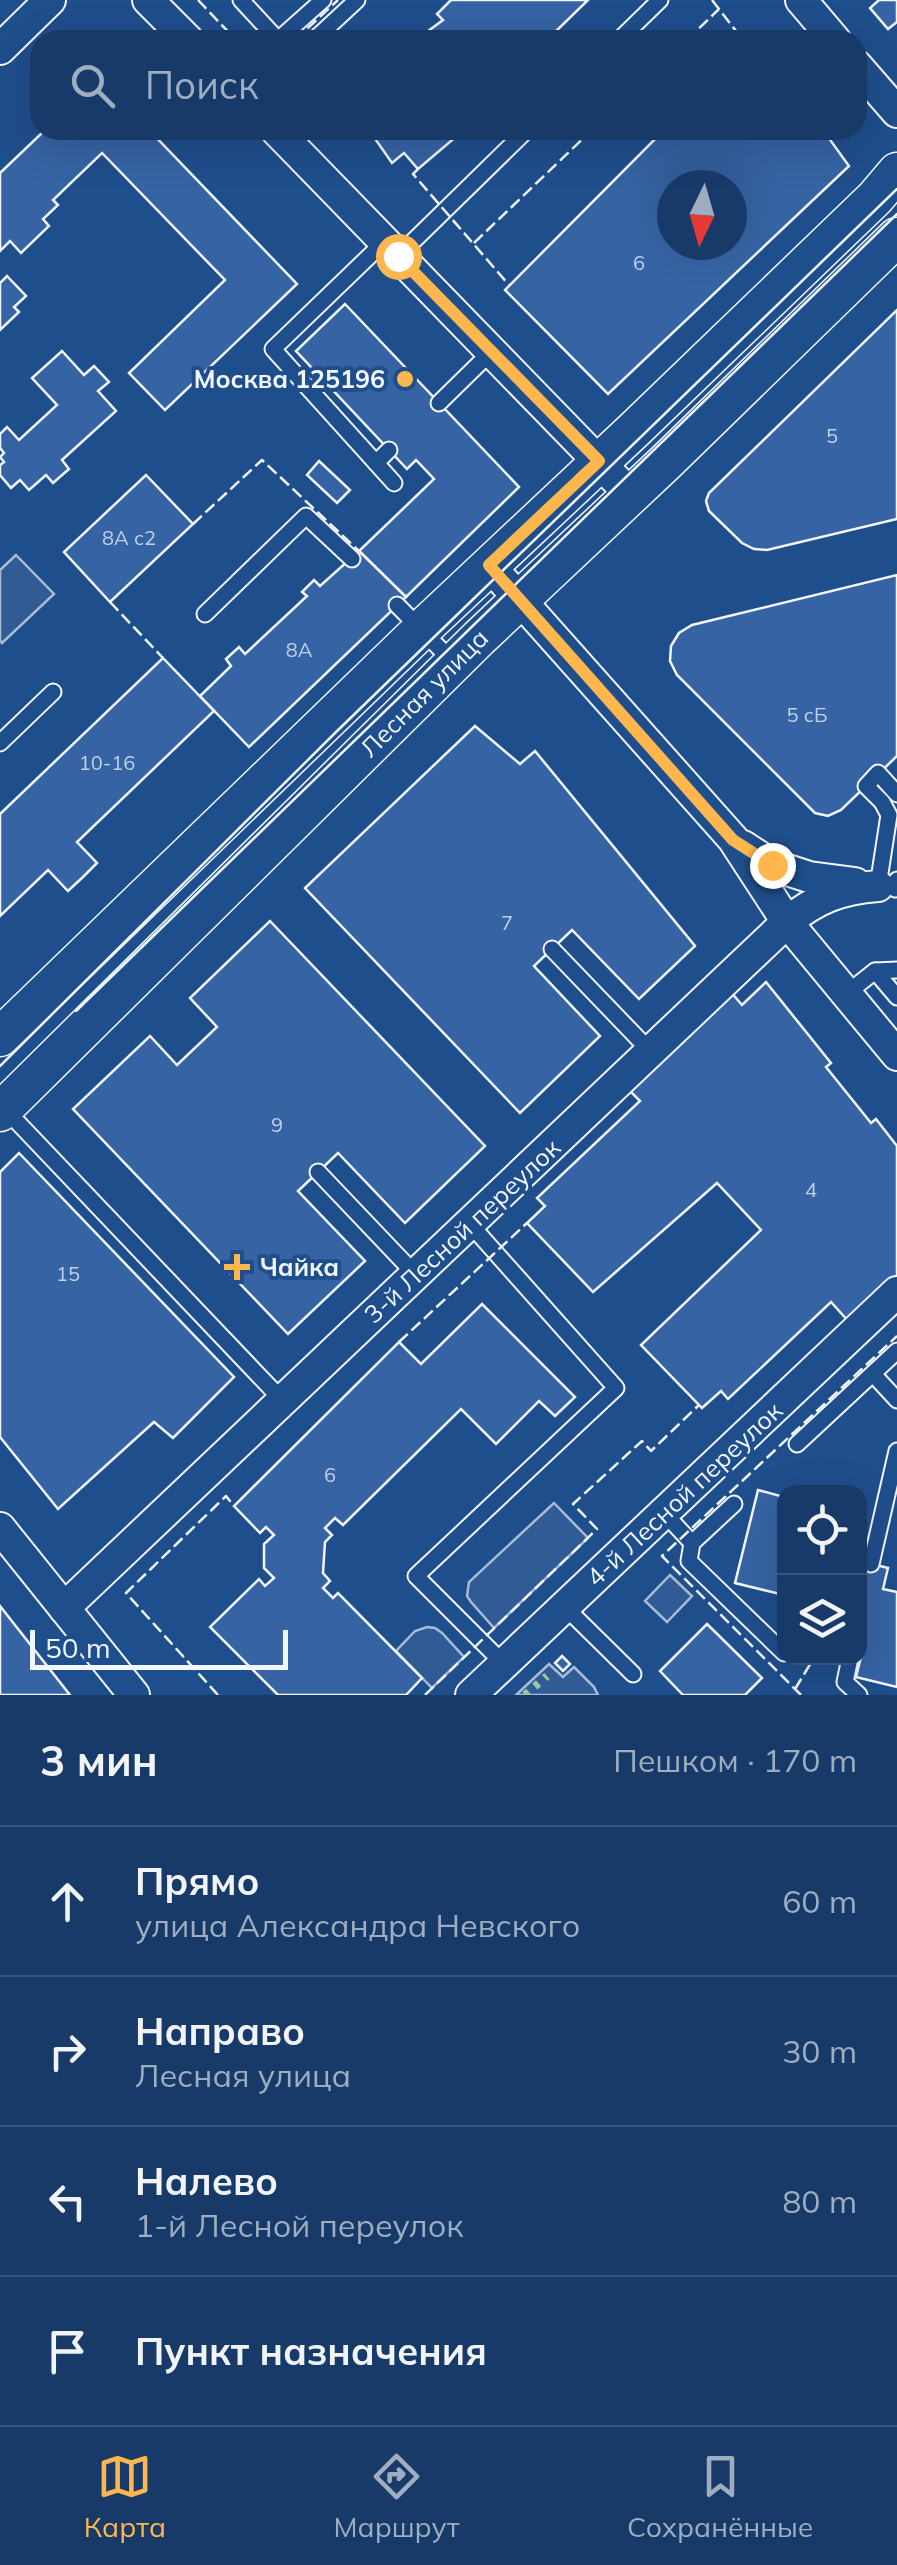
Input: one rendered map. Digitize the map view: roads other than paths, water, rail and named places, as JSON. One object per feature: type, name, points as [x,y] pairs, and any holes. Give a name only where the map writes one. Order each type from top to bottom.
[{"type":"street","points":[[0,49],[50,0]]},
{"type":"street","points":[[148,0],[178,30]]},
{"type":"street","points":[[800,0],[826,30]]},
{"type":"street","points":[[867,78],[897,112]]},
{"type":"street","points":[[286,140],[630,494]]},
{"type":"street","name":"Лесная улица","points":[[0,1038],[409,618],[489,565],[875,198],[897,172]]},
{"type":"street","name":"Лесная улица","points":[[2,1110],[454,663],[897,237]]},
{"type":"street","points":[[489,565],[733,840],[788,922],[897,1055]]},
{"type":"street","points":[[733,840],[772,865],[809,877],[892,886]]},
{"type":"street","name":"3-й Лесной переулок","points":[[64,1608],[788,922],[821,898],[854,888],[892,886]]},
{"type":"street","name":"4-й Лесной переулок","points":[[472,1695],[897,1292]]},
{"type":"street","points":[[0,1528],[127,1693]]},
{"type":"lane","points":[[241,0],[269,30]]},
{"type":"lane","points":[[289,30],[323,0]]},
{"type":"lane","points":[[325,30],[357,0]]},
{"type":"lane","points":[[629,30],[660,0]]},
{"type":"lane","points":[[394,482],[273,350],[515,140]]},
{"type":"lane","points":[[439,402],[492,351]]},
{"type":"lane","points":[[376,462],[389,450]]},
{"type":"lane","points":[[205,614],[306,516],[352,560]]},
{"type":"lane","points":[[409,618],[454,663]]},
{"type":"lane","points":[[0,743],[53,692]]},
{"type":"lane","points":[[892,886],[890,815],[866,786],[878,774],[897,794]]},
{"type":"lane","points":[[552,949],[651,1052]]},
{"type":"lane","points":[[846,994],[875,971],[897,970]]},
{"type":"lane","points":[[875,971],[897,997]]},
{"type":"lane","points":[[2,1110],[282,1401]]},
{"type":"lane","points":[[318,1172],[416,1275]]},
{"type":"lane","points":[[470,1224],[616,1388],[416,1576],[504,1664]]},
{"type":"lane","points":[[798,1444],[897,1351]]},
{"type":"lane","points":[[873,1374],[897,1400]]},
{"type":"lane","points":[[871,1564],[897,1451]]},
{"type":"lane","points":[[734,1504],[692,1544],[689,1561],[777,1647]]},
{"type":"lane","points":[[664,1513],[692,1544]]},
{"type":"lane","points":[[564,1606],[633,1674]]},
{"type":"lane","points":[[849,1665],[845,1682],[859,1695]]},
{"type":"tram line","points":[[0,1066],[335,733],[897,189]]},
{"type":"tram line","points":[[76,1011],[897,214]]},
{"type":"place","name":"Москва 125196","points":[[405,379]]},
{"type":"place","name":"Чайка","points":[[237,1267]]}]
